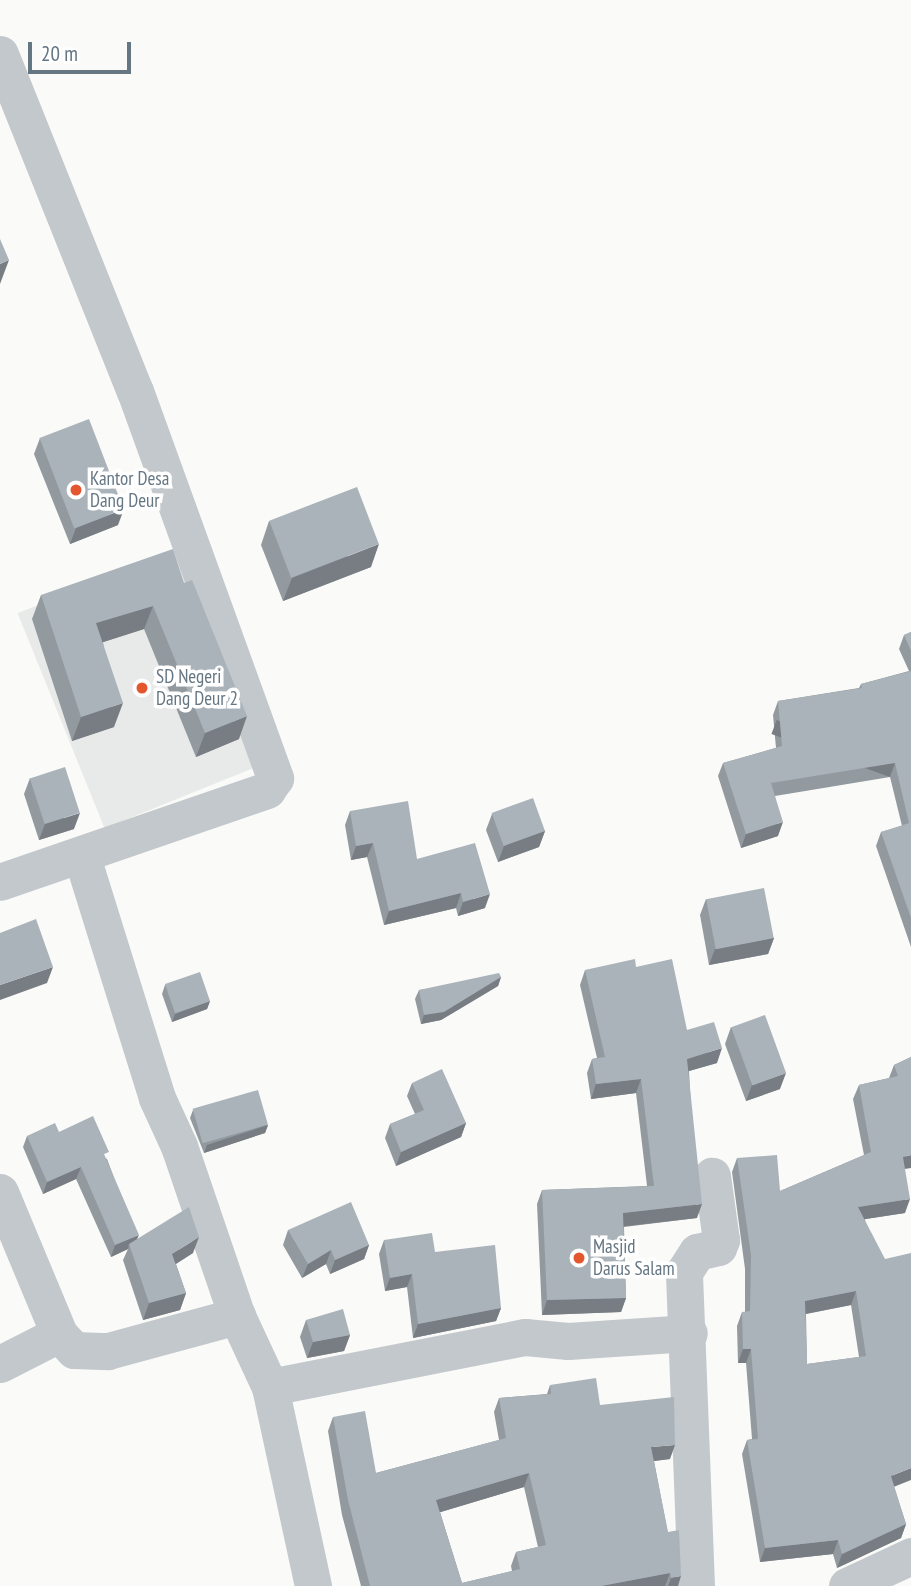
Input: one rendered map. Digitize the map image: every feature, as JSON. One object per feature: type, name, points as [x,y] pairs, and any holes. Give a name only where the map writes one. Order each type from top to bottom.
[{"type":"street","points":[[0,54],[135,391],[275,778],[267,790],[82,857],[0,882]]},
{"type":"street","points":[[82,857],[157,1098],[179,1146],[237,1316],[270,1387],[313,1586]]},
{"type":"street","points":[[696,1586],[689,1333],[684,1272],[697,1252],[718,1247],[721,1240],[712,1176]]},
{"type":"street","points":[[0,1192],[60,1334],[74,1350],[91,1353],[237,1316]]},
{"type":"street","points":[[270,1387],[526,1337],[568,1341],[689,1333]]},
{"type":"street","points":[[0,1364],[60,1334]]},
{"type":"street","points":[[847,1586],[911,1556]]},
{"type":"shaded area","name":"SD Negeri Dang Deur 2","points":[[179,548],[266,763],[105,828],[18,613]]},
{"type":"building","points":[[0,239],[9,260],[0,264]]},
{"type":"building","name":"Kantor Desa Dang Deur","points":[[89,419],[124,510],[74,529],[40,438]]},
{"type":"building","points":[[357,487],[379,544],[291,578],[269,521]]},
{"type":"building","points":[[173,549],[184,583],[192,580],[247,716],[205,733],[153,606],[96,623],[123,703],[81,717],[41,595]]},
{"type":"building","points":[[911,632],[911,651],[904,635]]},
{"type":"building","points":[[911,671],[911,918],[881,832],[909,823],[895,763],[771,783],[783,822],[746,834],[723,763],[782,746],[778,701],[862,688],[861,684]]},
{"type":"building","points":[[65,767],[80,813],[45,824],[30,778]]},
{"type":"building","points":[[533,798],[545,831],[504,846],[492,813]]},
{"type":"building","points":[[408,801],[417,859],[475,843],[490,894],[463,902],[461,893],[389,911],[373,843],[356,846],[350,811]]},
{"type":"building","points":[[764,888],[774,938],[716,949],[706,899]]},
{"type":"building","points":[[36,919],[53,967],[0,985],[0,933]]},
{"type":"building","points":[[635,959],[636,967],[672,959],[687,1030],[714,1022],[722,1048],[687,1059],[702,1204],[623,1213],[626,1298],[547,1300],[542,1190],[654,1186],[641,1079],[596,1084],[592,1059],[605,1057],[585,970]]},
{"type":"building","points":[[200,972],[210,1001],[175,1013],[165,984]]},
{"type":"building","points":[[499,973],[501,977],[444,1012],[424,1015],[419,990]]},
{"type":"building","points":[[765,1015],[786,1073],[752,1086],[731,1027]]},
{"type":"building","points":[[911,1057],[911,1155],[903,1157],[910,1199],[858,1207],[885,1259],[911,1253],[911,1468],[891,1476],[906,1524],[842,1554],[838,1540],[765,1548],[747,1440],[758,1439],[751,1349],[743,1349],[742,1312],[750,1311],[751,1255],[737,1158],[777,1155],[780,1191],[871,1152],[859,1085],[898,1076],[894,1065]],"holes":[[[856,1291],[866,1356],[807,1364],[805,1301]]]},
{"type":"building","points":[[442,1069],[466,1123],[401,1152],[390,1124],[424,1110],[412,1083]]},
{"type":"building","points":[[258,1090],[268,1125],[203,1143],[193,1109]]},
{"type":"building","points":[[93,1116],[109,1152],[104,1154],[139,1235],[115,1245],[81,1167],[47,1182],[27,1136],[55,1123],[59,1132]]},
{"type":"building","points":[[351,1202],[369,1245],[335,1260],[331,1250],[308,1264],[288,1230]]},
{"type":"building","points":[[189,1207],[199,1237],[172,1254],[186,1293],[149,1303],[129,1244]]},
{"type":"building","points":[[432,1233],[435,1252],[495,1245],[501,1308],[418,1324],[412,1274],[390,1278],[384,1240]]},
{"type":"building","points":[[343,1309],[350,1335],[313,1342],[306,1320]]},
{"type":"building","points":[[596,1378],[600,1405],[674,1397],[675,1445],[651,1447],[668,1532],[679,1530],[681,1576],[671,1578],[670,1573],[601,1586],[370,1586],[348,1500],[333,1417],[365,1411],[376,1473],[506,1438],[499,1398],[551,1394],[550,1385]],"holes":[[[529,1473],[546,1545],[516,1552],[520,1569],[462,1583],[436,1500]]]},
{"type":"place","name":"Kantor Desa Dang Deur","points":[[76,490]]},
{"type":"place","name":"SD Negeri Dang Deur 2","points":[[142,688]]},
{"type":"place","name":"Masjid Darus Salam","points":[[579,1258]]}]
